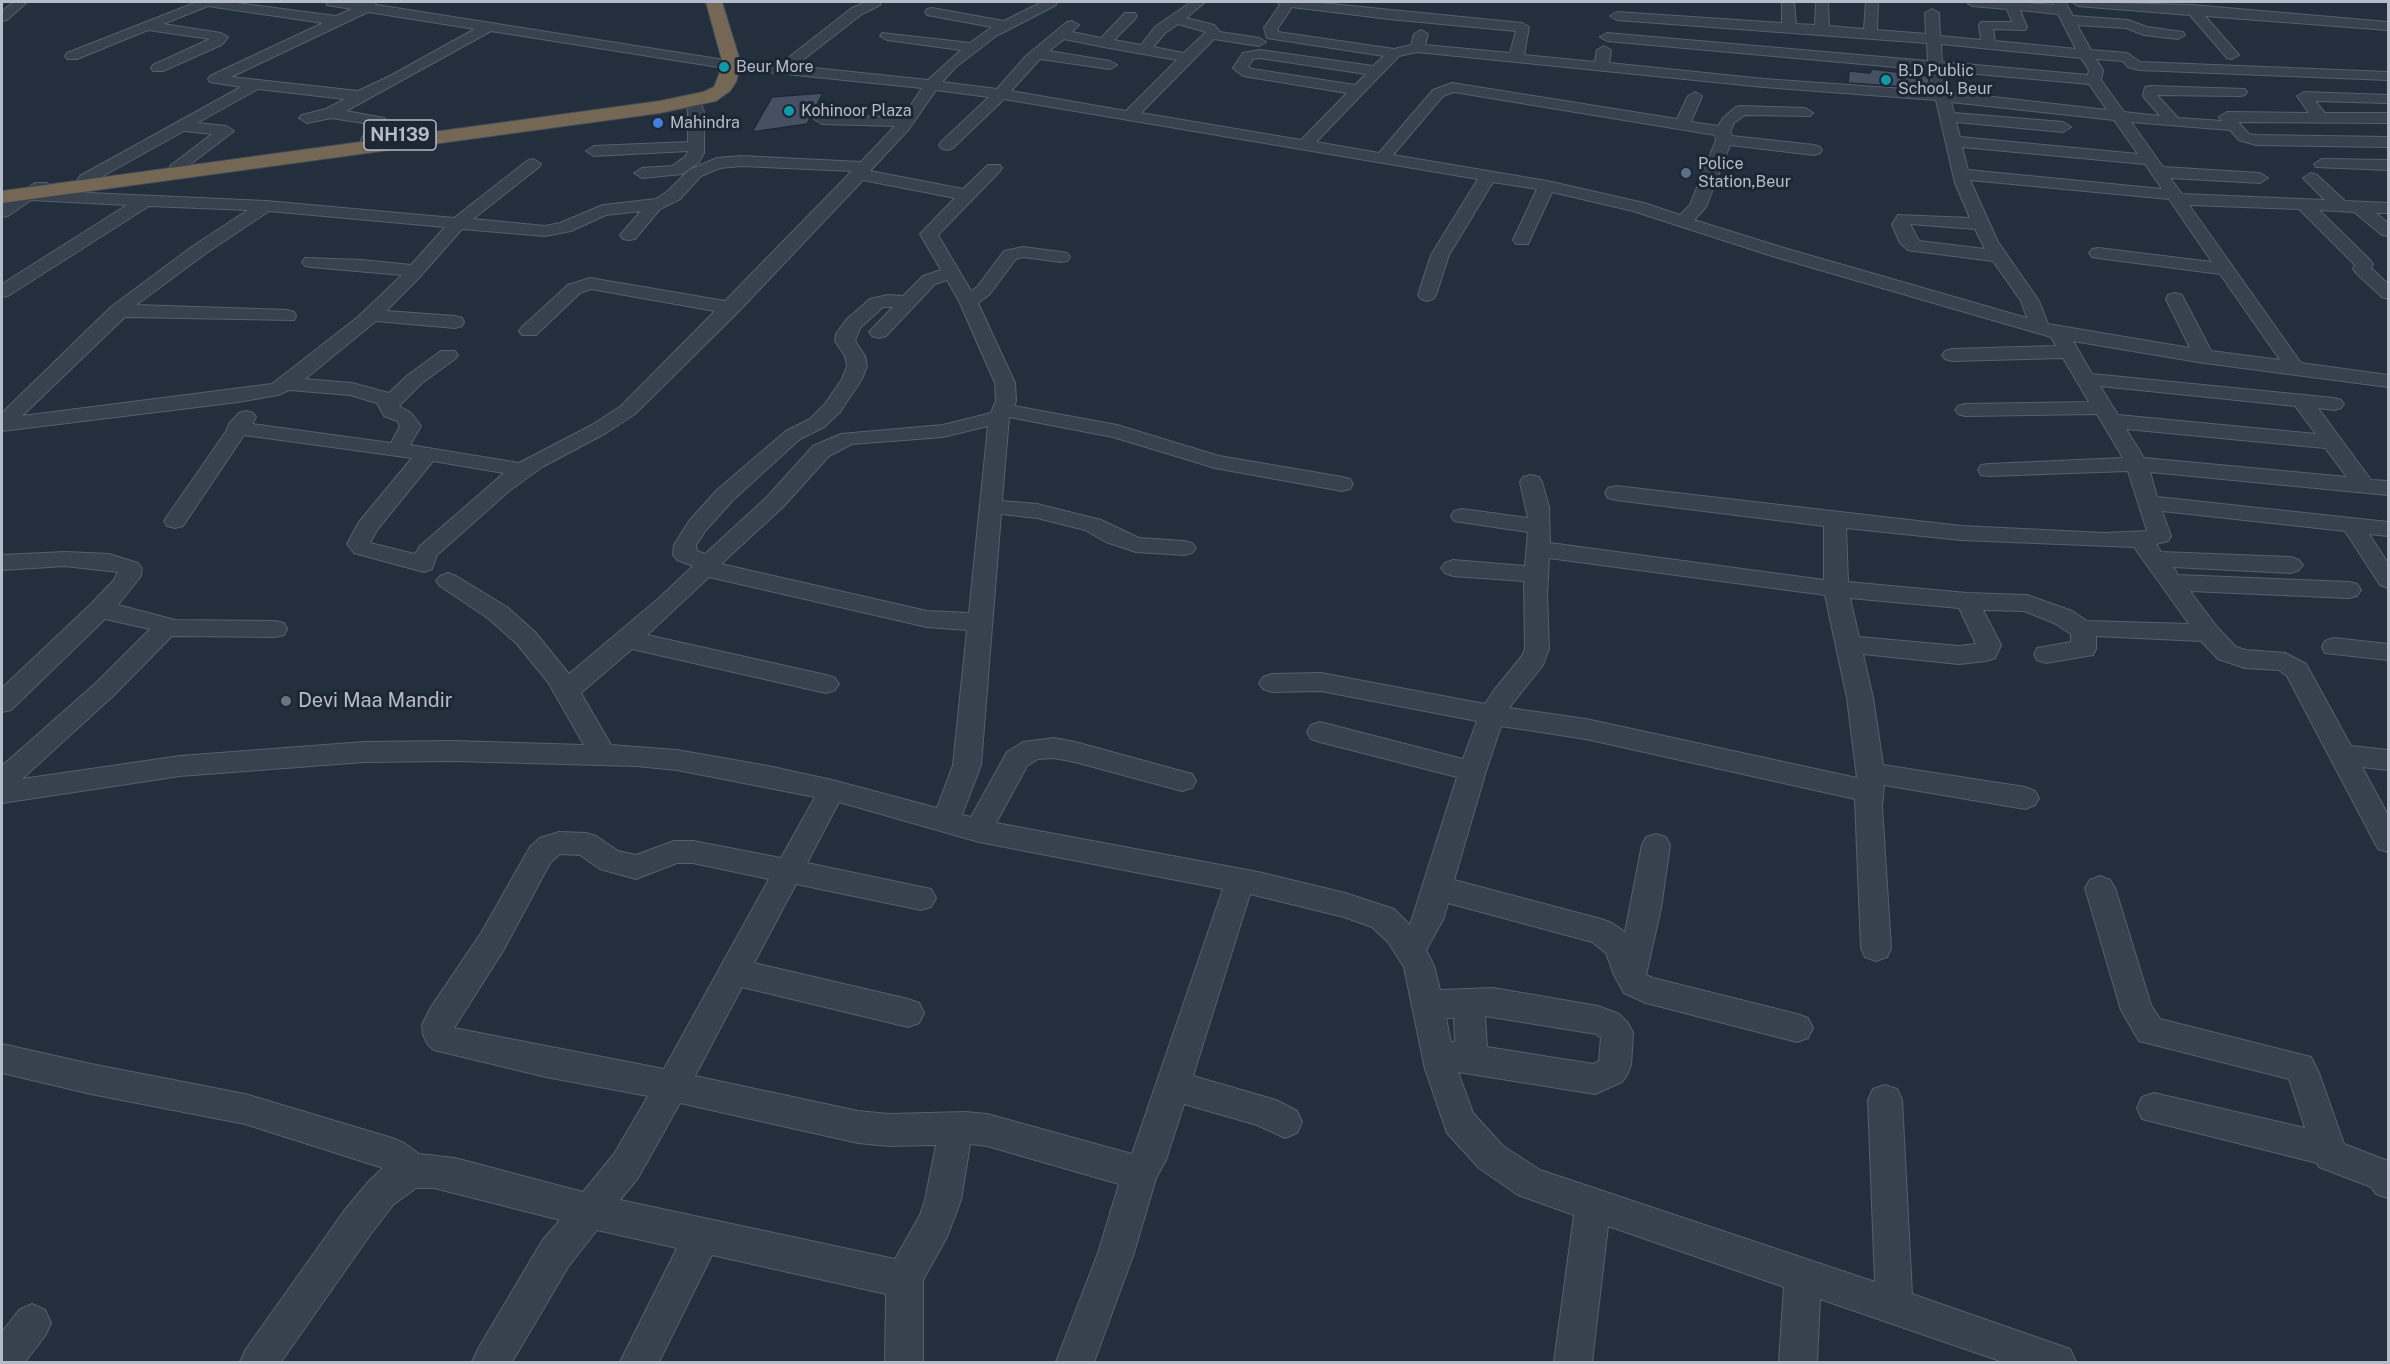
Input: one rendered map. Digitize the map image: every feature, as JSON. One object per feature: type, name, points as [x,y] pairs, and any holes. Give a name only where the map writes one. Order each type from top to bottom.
[{"type":"highway","points":[[701,2],[724,67]]},
{"type":"highway","points":[[714,2],[724,67]]},
{"type":"highway","name":"NH139","points":[[2,197],[86,179],[178,166],[693,101],[721,91],[727,82],[724,67]]},
{"type":"highway","name":"NH139","points":[[2,191],[33,191],[684,96],[710,86],[724,67]]},
{"type":"street","points":[[2,17],[21,2]]},
{"type":"street","points":[[72,56],[206,2],[363,24]]},
{"type":"street","points":[[264,10],[280,2]]},
{"type":"street","points":[[332,2],[374,4],[488,27],[618,47],[724,67],[931,86]]},
{"type":"street","points":[[868,2],[874,2]]},
{"type":"street","points":[[782,69],[857,11],[874,2]]},
{"type":"street","points":[[427,454],[367,527],[358,544],[362,548],[424,564],[424,558],[437,542],[501,486],[547,455],[599,429],[628,410],[731,308],[907,122],[931,86],[971,47],[1003,26],[1051,2]]},
{"type":"street","points":[[1144,50],[1156,34],[1199,2]]},
{"type":"street","points":[[1283,2],[1328,4],[1430,19],[1498,19],[1522,29],[1516,58]]},
{"type":"street","points":[[1289,2],[1272,27],[1272,35],[1394,53],[1417,48],[1764,83],[1941,96],[2120,117],[2234,126]]},
{"type":"street","points":[[1417,48],[1437,2]]},
{"type":"street","points":[[1601,67],[1607,37],[1622,2]]},
{"type":"street","points":[[1788,2],[1789,28]]},
{"type":"street","points":[[1822,30],[1827,2]]},
{"type":"street","points":[[1870,33],[1872,2]]},
{"type":"street","points":[[1979,2],[2064,10],[2128,24],[2147,32],[2178,35]]},
{"type":"street","points":[[2086,2],[2150,4],[2192,9],[2210,6],[2281,17],[2388,26]]},
{"type":"street","points":[[2270,2],[2281,17]]},
{"type":"street","points":[[365,94],[336,94],[215,79],[374,4]]},
{"type":"street","points":[[1989,46],[1986,25],[2020,27],[2012,5]]},
{"type":"street","points":[[2331,8],[2344,22]]},
{"type":"street","points":[[2192,9],[2232,55]]},
{"type":"street","points":[[2064,10],[2096,70],[2094,80],[2296,370]]},
{"type":"street","points":[[932,12],[1003,26]]},
{"type":"street","points":[[1932,13],[1935,65],[1941,96],[1962,174],[1979,224],[1997,256],[2049,331],[2069,351],[2137,464],[2160,536],[2148,549]]},
{"type":"street","points":[[1104,43],[1130,16]]},
{"type":"street","points":[[1617,16],[1870,33],[1989,46],[2127,57],[2133,64],[2139,66],[2388,76]]},
{"type":"street","points":[[1129,116],[1214,31],[1176,18]]},
{"type":"street","points":[[947,145],[1000,95],[1038,54],[1072,25]]},
{"type":"street","points":[[147,26],[221,37],[216,42],[158,68]]},
{"type":"street","points":[[307,118],[331,113],[488,27]]},
{"type":"street","points":[[1060,34],[1187,58]]},
{"type":"street","points":[[444,35],[596,56],[606,54],[618,47]]},
{"type":"street","points":[[1212,35],[1258,42]]},
{"type":"street","points":[[887,36],[971,47]]},
{"type":"street","points":[[1607,37],[2094,80]]},
{"type":"street","points":[[1305,146],[1394,53]]},
{"type":"street","points":[[1038,54],[1110,65]]},
{"type":"street","points":[[1358,90],[1248,73],[1240,68],[1243,61],[1255,54],[1377,71]]},
{"type":"street","points":[[724,67],[782,69],[1000,95],[1546,186],[1614,200],[1684,220],[1778,252],[2049,331],[2204,357],[2388,381]]},
{"type":"street","points":[[86,179],[254,85]]},
{"type":"street","points":[[1382,159],[1438,93],[1452,87],[1683,124],[1723,136],[1814,150]]},
{"type":"street","points":[[2174,122],[2150,96],[2150,90],[2240,92]]},
{"type":"street","points":[[1683,124],[1695,96]]},
{"type":"street","points":[[2319,116],[2304,96],[2388,99]]},
{"type":"street","points":[[642,173],[668,172],[682,168],[693,159],[696,146],[696,112],[693,101]]},
{"type":"street","points":[[1684,220],[1698,207],[1728,121],[1742,110],[1805,113]]},
{"type":"street","points":[[331,113],[379,121],[371,143]]},
{"type":"street","points":[[1947,117],[2074,128]]},
{"type":"street","points":[[2388,117],[2227,117],[2248,139],[2388,142]]},
{"type":"street","points":[[2367,117],[2388,134]]},
{"type":"street","points":[[822,119],[907,122]]},
{"type":"street","points":[[178,166],[226,132],[184,126]]},
{"type":"street","points":[[2109,132],[2132,134]]},
{"type":"street","points":[[1953,141],[2260,178]]},
{"type":"street","points":[[594,151],[696,146]]},
{"type":"street","points":[[2,212],[33,191],[266,206],[545,231],[565,227],[603,210],[654,206],[667,200],[700,169],[717,163],[741,161],[860,170],[967,195]]},
{"type":"street","points":[[175,520],[236,428],[246,417],[281,386],[318,360],[372,315],[415,272],[458,223],[533,164]]},
{"type":"street","points":[[2322,164],[2388,165]]},
{"type":"street","points":[[946,821],[967,765],[990,509],[1001,414],[1006,401],[1005,383],[968,301],[929,234],[994,168]]},
{"type":"street","points":[[1962,174],[2176,197],[2388,208]]},
{"type":"street","points":[[1427,295],[1440,255],[1488,176]]},
{"type":"street","points":[[2311,178],[2340,206]]},
{"type":"street","points":[[1522,240],[1546,186]]},
{"type":"street","points":[[2,292],[146,200]]},
{"type":"street","points":[[2304,205],[2364,264],[2353,269]]},
{"type":"street","points":[[4,419],[118,311],[174,268],[266,206]]},
{"type":"street","points":[[629,235],[654,206]]},
{"type":"street","points":[[2359,207],[2388,231]]},
{"type":"street","points":[[1979,224],[1904,219],[1901,224],[1909,243],[1914,246],[1997,256]]},
{"type":"street","points":[[968,301],[983,291],[1010,255],[1023,252],[1061,257]]},
{"type":"street","points":[[2098,253],[2226,269]]},
{"type":"street","points":[[311,262],[353,264],[415,272]]},
{"type":"street","points":[[2353,269],[2388,269]]},
{"type":"street","points":[[2353,269],[2388,293]]},
{"type":"street","points":[[879,332],[929,280],[951,272]]},
{"type":"street","points":[[529,331],[574,289],[590,282],[731,308]]},
{"type":"street","points":[[2175,299],[2204,357]]},
{"type":"street","points":[[907,302],[877,303],[853,324],[846,334],[845,341],[855,356],[857,366],[852,379],[833,408],[817,423],[781,445],[725,495],[697,526],[685,545],[685,555],[707,566],[927,619],[980,622]]},
{"type":"street","points":[[118,311],[189,311],[287,316]]},
{"type":"street","points":[[372,315],[455,322]]},
{"type":"street","points":[[1952,355],[2069,351]]},
{"type":"street","points":[[389,405],[416,379],[448,355]]},
{"type":"street","points":[[2086,379],[2334,404]]},
{"type":"street","points":[[4,419],[238,396],[281,386],[363,391],[381,396],[388,402],[392,412],[404,417],[411,426],[397,450]]},
{"type":"street","points":[[2302,401],[2365,487]]},
{"type":"street","points":[[1965,410],[2108,415],[2332,442]]},
{"type":"street","points":[[566,691],[707,566],[775,502],[810,461],[833,443],[865,435],[943,431],[1001,414],[1117,431],[1215,462],[1342,484]]},
{"type":"street","points":[[236,428],[427,454],[521,471]]},
{"type":"street","points":[[1989,470],[2137,464],[2388,488]]},
{"type":"street","points":[[1410,949],[1428,920],[1472,771],[1492,715],[1504,695],[1534,660],[1537,649],[1538,507],[1531,482]]},
{"type":"street","points":[[1616,493],[1961,534],[2105,540],[2148,549],[2291,565]]},
{"type":"street","points":[[2148,503],[2388,529]]},
{"type":"street","points":[[990,509],[1006,507],[1037,511],[1093,525],[1114,537],[1136,545],[1184,548]]},
{"type":"street","points":[[1462,516],[1538,550],[1836,589],[1966,601],[2027,603],[2063,617],[2084,630],[2101,627],[2208,633]]},
{"type":"street","points":[[1835,520],[1836,589],[1860,698],[1869,782],[1876,948]]},
{"type":"street","points":[[2352,525],[2388,580]]},
{"type":"street","points":[[2148,549],[2208,633],[2227,653],[2234,656],[2285,662],[2297,670],[2388,841]]},
{"type":"street","points":[[1453,568],[1538,550]]},
{"type":"street","points":[[2,562],[65,559],[110,562],[130,568],[129,576],[122,586],[100,610],[2,703]]},
{"type":"street","points":[[448,580],[498,614],[526,638],[566,691],[602,753]]},
{"type":"street","points":[[2172,582],[2349,590]]},
{"type":"street","points":[[1848,644],[1959,655],[1986,652],[1989,645],[1966,601]]},
{"type":"street","points":[[100,610],[132,615],[167,626],[203,629],[275,629]]},
{"type":"street","points":[[2,781],[105,689],[167,626]]},
{"type":"street","points":[[2046,654],[2084,649],[2084,630]]},
{"type":"street","points":[[627,639],[826,684]]},
{"type":"street","points":[[2334,647],[2388,652]]},
{"type":"street","points":[[1272,682],[1321,682],[1869,782],[2025,798]]},
{"type":"street","points":[[1320,732],[1472,771]]},
{"type":"street","points":[[979,831],[994,798],[1017,759],[1032,749],[1053,748],[1075,752],[1182,781]]},
{"type":"street","points":[[2,792],[153,770],[272,758],[364,752],[602,753],[678,760],[832,790],[979,831],[1240,881],[1345,905],[1383,918],[1399,933],[1410,949],[1419,966],[1437,1054],[1459,1122],[1491,1156],[1530,1183],[2057,1362]]},
{"type":"street","points":[[2342,755],[2388,760]]},
{"type":"street","points":[[491,1362],[555,1254],[626,1166],[672,1086],[832,790]]},
{"type":"street","points":[[921,898],[681,851],[645,866],[636,867],[610,861],[586,844],[572,842],[550,846],[540,855],[492,942],[438,1025],[439,1035],[445,1040],[858,1126],[889,1130],[956,1128],[987,1130],[1120,1169],[1136,1172],[1141,1170]]},
{"type":"street","points":[[1629,975],[1646,908],[1656,845]]},
{"type":"street","points":[[1075,1362],[1116,1253],[1141,1170],[1149,1160],[1240,881]]},
{"type":"street","points":[[1438,888],[1601,932],[1619,945],[1629,975],[1635,984],[1646,990],[1797,1028]]},
{"type":"street","points":[[2100,888],[2137,1010],[2150,1031],[2299,1067],[2311,1101],[2318,1113],[2331,1156],[2383,1175],[2388,1182]]},
{"type":"street","points":[[734,972],[908,1013]]},
{"type":"street","points":[[1427,1004],[1492,1002],[1598,1020],[1608,1024],[1617,1033],[1615,1065],[1610,1072],[1595,1078],[1437,1054]]},
{"type":"street","points":[[1469,1004],[1472,1059]]},
{"type":"street","points":[[2,1058],[91,1080],[245,1109],[384,1151],[392,1154],[414,1171]]},
{"type":"street","points":[[1173,1086],[1264,1112],[1285,1122]]},
{"type":"street","points":[[1885,1100],[1894,1307]]},
{"type":"street","points":[[2154,1108],[2329,1150]]},
{"type":"street","points":[[904,1362],[905,1280],[912,1261],[934,1225],[944,1200],[956,1128]]},
{"type":"street","points":[[259,1362],[381,1193],[397,1179],[414,1171],[434,1171],[590,1211],[905,1280]]},
{"type":"street","points":[[1573,1362],[1593,1203]]},
{"type":"street","points":[[639,1362],[703,1235]]},
{"type":"street","points":[[1798,1362],[1803,1276]]},
{"type":"street","points":[[2,1362],[32,1323]]},
{"type":"building","name":"B.D Public School, Beur","points":[[1872,69],[1928,76],[1931,89],[1848,83],[1849,71],[1870,73]]},
{"type":"building","name":"Kohinoor Plaza","points":[[823,93],[807,124],[752,132],[772,97]]},
{"type":"place","name":"Beur More","points":[[724,67]]},
{"type":"place","name":"B.D Public School, Beur","points":[[1886,80]]},
{"type":"place","name":"Kohinoor Plaza","points":[[789,111]]},
{"type":"place","name":"Mahindra","points":[[658,123]]},
{"type":"place","name":"Police Station,Beur","points":[[1686,173]]},
{"type":"place","name":"Devi Maa Mandir","points":[[286,701]]}]
